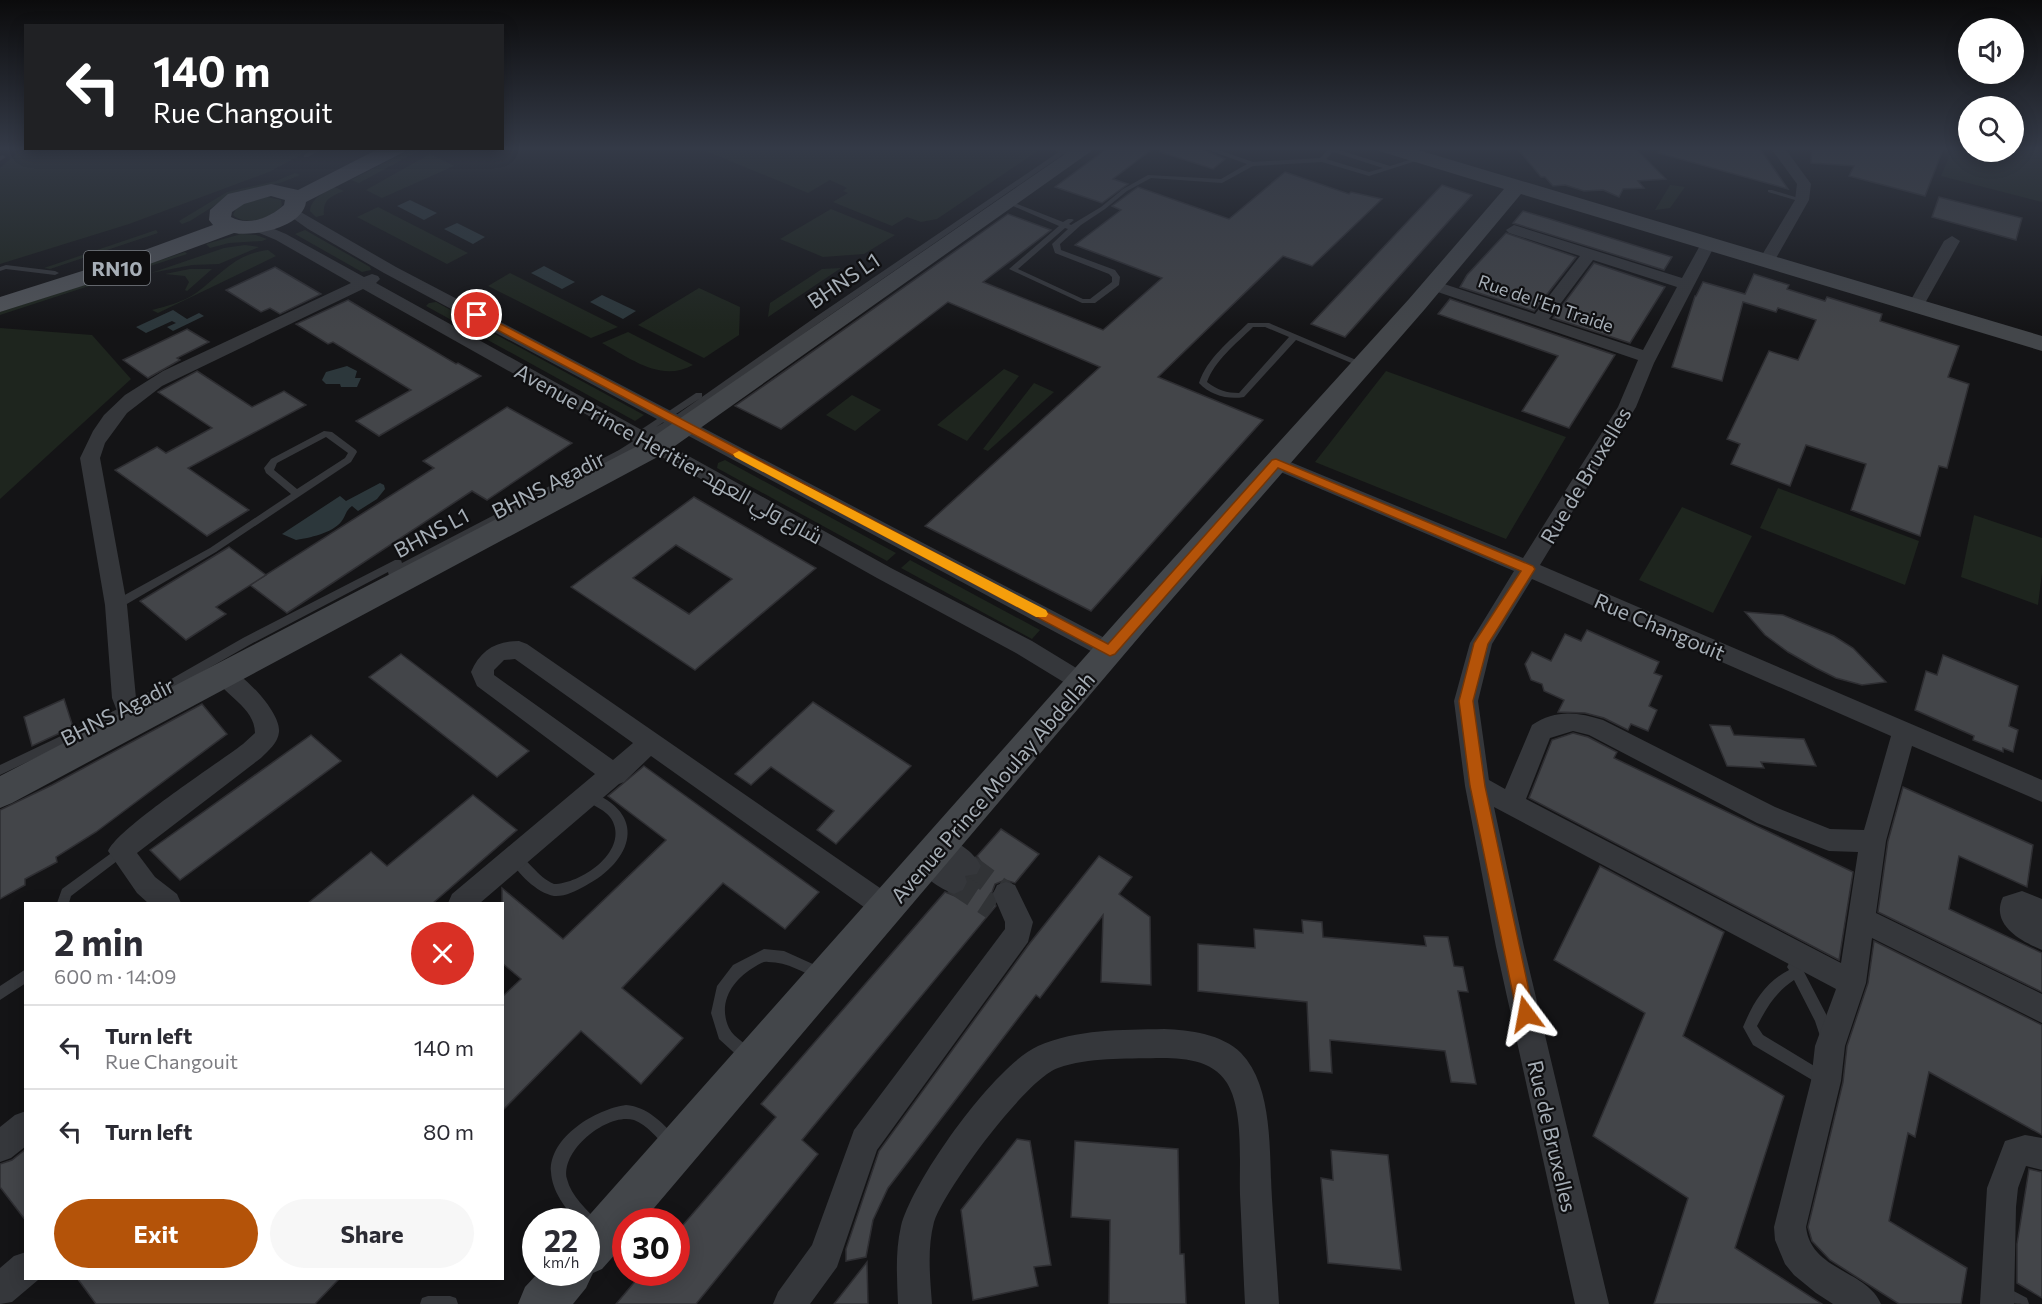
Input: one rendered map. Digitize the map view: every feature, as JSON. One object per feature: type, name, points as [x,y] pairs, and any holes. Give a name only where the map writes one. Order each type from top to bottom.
[{"type":"main road","name":"RN10","points":[[224,208],[221,210],[235,222]]},
{"type":"main road","name":"RN10","points":[[0,291],[178,232],[235,222],[277,220],[285,208]]},
{"type":"main road","name":"RN10","points":[[0,305],[128,264],[235,222]]},
{"type":"street","name":"Avenue Prince Heritier شارع ولي العهد","points":[[297,208],[313,226],[390,270],[1110,651]]},
{"type":"street","name":"BHNS Agadir","points":[[0,793],[129,714],[224,675],[646,441],[999,208]]},
{"type":"street","name":"Avenue Prince Moulay Abdellah","points":[[600,1237],[887,908],[948,864],[1083,683],[1364,365],[1498,208]]},
{"type":"street","points":[[1587,208],[2042,344]]},
{"type":"street","points":[[1767,260],[1797,208]]},
{"type":"street","name":"Avenue Prince Heritier شارع ولي العهد","points":[[235,222],[281,237],[885,573],[1024,647],[1083,683]]},
{"type":"street","points":[[1514,230],[1686,285]]},
{"type":"street","points":[[1916,305],[1952,241]]},
{"type":"street","name":"Rue de Bruxelles","points":[[1592,1304],[1510,947],[1477,786],[1466,701],[1481,643],[1622,416],[1648,358],[1708,243]]},
{"type":"street","points":[[1539,320],[1590,254]]},
{"type":"street","points":[[129,714],[124,698],[116,606],[90,458],[95,441],[106,423],[123,405],[145,389],[390,270]]},
{"type":"street","name":"Rue de l'En Traide","points":[[1432,285],[1648,358]]},
{"type":"street","name":"Rue Changouit","points":[[1276,463],[2042,791]]},
{"type":"street","points":[[615,775],[485,680],[482,672],[485,662],[495,654],[507,650],[519,650],[652,741],[887,908]]},
{"type":"street","points":[[167,902],[146,885],[121,851],[252,751],[263,740],[267,731],[266,723],[252,702],[224,675]]},
{"type":"street","points":[[1512,804],[1540,732],[1547,727],[1573,721],[1595,727],[1766,815],[1829,840],[1873,841]]},
{"type":"street","points":[[1864,1304],[1816,1273],[1798,1254],[1789,1236],[1826,1081],[1830,1046],[1852,984],[1873,841],[1904,732]]},
{"type":"street","points":[[462,902],[615,775],[652,741]]},
{"type":"street","points":[[1477,786],[1852,984]]},
{"type":"street","points":[[2042,911],[2022,903],[2012,906],[2013,915],[2042,937]]},
{"type":"street","points":[[790,1304],[829,1248],[865,1141],[1018,933],[1019,922],[1005,904]]},
{"type":"street","points":[[1861,920],[2042,1009]]},
{"type":"street","points":[[915,1304],[914,1239],[921,1213],[938,1183],[986,1116],[1023,1075],[1045,1058],[1069,1051],[1115,1045],[1172,1044],[1199,1048],[1221,1055],[1236,1071],[1249,1100],[1262,1304]]},
{"type":"street","points":[[0,1147],[24,1128]]},
{"type":"street","points":[[2005,1299],[2000,1207],[2003,1181],[2016,1152],[2025,1150],[2042,1154]]},
{"type":"street","points":[[542,1304],[558,1286]]},
{"type":"lane","name":"BHNS L1","points":[[676,421],[819,318],[982,208]]},
{"type":"lane","points":[[1031,208],[1071,224]]},
{"type":"lane","points":[[1071,224],[1056,244],[1058,251],[1112,272],[1116,278],[1116,283],[1092,301],[1082,301],[1013,269],[1071,224],[1103,208]]},
{"type":"lane","points":[[3,268],[55,273]]},
{"type":"lane","points":[[1294,337],[1241,395],[1232,397],[1207,388],[1203,383],[1206,374],[1215,363],[1251,326],[1266,326],[1294,337],[1364,365]]},
{"type":"lane","points":[[116,606],[213,549],[348,460],[353,452],[329,434],[324,434],[274,461],[268,468],[269,471],[296,493]]},
{"type":"lane","name":"BHNS L1","points":[[0,781],[646,441]]},
{"type":"lane","name":"BHNS Agadir","points":[[0,770],[129,714]]},
{"type":"lane","points":[[515,858],[535,878],[554,890],[569,888],[599,874],[616,856],[624,837],[617,816],[588,796]]},
{"type":"lane","points":[[63,902],[66,893],[121,851]]},
{"type":"lane","points":[[1785,948],[1821,1019],[1830,1046]]},
{"type":"lane","points":[[754,1061],[723,1034],[718,1013],[722,990],[738,969],[764,955],[801,963],[826,977]]},
{"type":"lane","points":[[1797,972],[1779,981],[1766,997],[1750,1027],[1758,1040],[1826,1081]]},
{"type":"lane","points":[[0,994],[24,976]]},
{"type":"lane","points":[[574,1208],[558,1171],[560,1156],[575,1137],[603,1117],[627,1112],[647,1118],[678,1148]]},
{"type":"lane","points":[[428,1304],[450,1304]]},
{"type":"shaded area","points":[[0,208],[172,208],[129,224],[0,264]]},
{"type":"shaded area","points":[[201,208],[211,208],[190,221],[182,224],[179,221]]},
{"type":"shaded area","points":[[237,208],[280,208],[258,220],[238,219],[233,215]]},
{"type":"shaded area","points":[[311,208],[325,208],[324,215],[316,217],[310,211]]},
{"type":"shaded area","points":[[380,208],[468,253],[447,264],[357,217]]},
{"type":"shaded area","points":[[401,208],[426,208],[437,213],[424,220]]},
{"type":"shaded area","points":[[847,208],[953,208],[937,219],[921,222],[907,217],[892,226]]},
{"type":"shaded area","points":[[831,209],[895,235],[864,254],[823,257],[780,239]]},
{"type":"shaded area","points":[[457,223],[485,237],[473,244],[444,229]]},
{"type":"shaded area","points":[[156,230],[158,233],[50,269],[44,268]]},
{"type":"shaded area","points":[[305,230],[370,267],[371,270],[362,272],[295,234]]},
{"type":"shaded area","points":[[241,234],[256,235],[267,239],[229,243],[210,248],[206,244]]},
{"type":"shaded area","points":[[245,245],[259,247],[219,264],[192,265],[151,273],[224,248]]},
{"type":"shaded area","points":[[268,250],[276,256],[158,313],[152,310],[186,299],[237,261],[256,252]]},
{"type":"shaded area","points":[[185,252],[187,254],[0,315],[0,312]]},
{"type":"shaded area","points":[[544,266],[575,282],[562,289],[531,273]]},
{"type":"shaded area","points":[[841,268],[768,317],[770,303],[822,269]]},
{"type":"shaded area","points":[[190,269],[212,269],[187,291],[185,290],[189,282],[185,276],[165,274]]},
{"type":"shaded area","points":[[510,273],[618,327],[591,338],[488,286]]},
{"type":"shaded area","points":[[699,288],[740,307],[739,335],[704,358],[638,325]]},
{"type":"shaded area","points":[[602,295],[636,311],[623,319],[590,302]]},
{"type":"shaded area","points":[[436,302],[644,415],[635,421],[426,306]]},
{"type":"shaded area","points":[[173,310],[187,319],[199,313],[204,316],[173,331],[167,327],[176,323],[172,321],[146,333],[136,327]]},
{"type":"shaded area","points":[[0,328],[92,335],[131,379],[0,499]]},
{"type":"shaded area","points":[[628,332],[693,365],[681,370],[658,370],[635,361],[602,343]]},
{"type":"shaded area","points":[[347,366],[357,371],[355,378],[361,378],[357,387],[326,384],[322,380],[326,372]]},
{"type":"shaded area","points":[[1004,369],[1019,376],[967,441],[937,425]]},
{"type":"shaded area","points":[[1386,371],[1566,437],[1506,539],[1315,462]]},
{"type":"shaded area","points":[[1034,383],[1054,392],[988,451],[983,449]]},
{"type":"shaded area","points":[[852,395],[881,410],[855,431],[826,415]]},
{"type":"shaded area","points":[[725,460],[896,553],[887,561],[717,468],[718,463]]},
{"type":"shaded area","points":[[380,483],[385,489],[377,499],[358,511],[352,506],[341,522],[332,529],[296,540],[282,534],[340,496],[346,501]]},
{"type":"shaded area","points":[[1778,488],[1919,541],[1905,585],[1760,528]]},
{"type":"shaded area","points":[[1682,507],[1752,536],[1713,613],[1639,580]]},
{"type":"shaded area","points":[[1974,515],[2042,538],[2042,573],[2038,605],[1961,577]]},
{"type":"shaded area","points":[[910,560],[1040,630],[1032,639],[901,568]]},
{"type":"building","points":[[1116,208],[1197,208],[1229,219],[1242,208],[1373,208],[1312,266],[1283,256],[1158,377],[1263,420],[1091,611],[925,526],[1100,367],[948,302],[781,429],[735,406],[1008,214],[1051,230],[983,282],[1103,330],[1162,278],[1075,245],[1121,210]]},
{"type":"building","points":[[1420,208],[1461,208],[1345,337],[1311,324]]},
{"type":"building","points":[[1935,208],[1982,208],[2022,218],[2016,240],[1932,217]]},
{"type":"building","points":[[1523,211],[1672,257],[1664,270],[1513,223]]},
{"type":"building","points":[[1506,233],[1576,257],[1534,311],[1460,287],[1467,275]]},
{"type":"building","points":[[1594,263],[1665,287],[1630,343],[1553,318]]},
{"type":"building","points":[[275,267],[321,294],[280,314],[270,308],[261,312],[226,290]]},
{"type":"building","points":[[1754,274],[1789,285],[1787,289],[1825,301],[1827,297],[1882,314],[1880,321],[1959,346],[1948,377],[1969,384],[1947,468],[1939,466],[1920,536],[1851,510],[1866,464],[1806,445],[1790,486],[1731,464],[1740,444],[1727,439],[1769,351],[1798,360],[1816,320],[1778,308],[1776,312],[1743,302],[1722,381],[1672,367],[1695,296],[1703,282],[1745,294]]},
{"type":"building","points":[[1450,299],[1615,355],[1569,428],[1522,411],[1558,356],[1438,314]]},
{"type":"building","points":[[348,300],[456,364],[481,376],[379,436],[356,421],[411,390],[333,342],[328,344],[296,324]]},
{"type":"building","points":[[187,329],[209,342],[177,358],[180,360],[148,378],[123,360]]},
{"type":"building","points":[[197,371],[252,407],[284,391],[306,405],[188,468],[249,510],[207,536],[115,470],[157,447],[166,453],[212,428],[158,392]]},
{"type":"building","points":[[507,407],[572,443],[487,500],[472,491],[287,613],[250,585],[434,468],[423,461]]},
{"type":"building","points":[[694,497],[816,568],[695,670],[571,587]],"holes":[[[676,545],[732,579],[689,614],[633,578]]]},
{"type":"building","points":[[229,547],[266,575],[216,607],[226,614],[186,640],[140,601]]},
{"type":"building","points":[[1745,612],[1783,615],[1834,636],[1853,648],[1886,682],[1862,685],[1836,678],[1788,652],[1765,635]]},
{"type":"building","points":[[1587,630],[1659,662],[1654,673],[1662,676],[1649,706],[1657,710],[1648,731],[1631,724],[1628,730],[1604,718],[1585,713],[1558,712],[1564,700],[1544,691],[1542,684],[1531,680],[1525,664],[1532,652],[1551,661],[1565,634],[1581,641]]},
{"type":"building","points":[[401,654],[529,751],[497,777],[369,677]]},
{"type":"building","points":[[1943,655],[2018,686],[2009,726],[2018,730],[2013,752],[2003,748],[2003,752],[1973,740],[1974,736],[1915,710],[1926,671],[1937,675]]},
{"type":"building","points":[[64,699],[73,727],[32,746],[24,717]]},
{"type":"building","points":[[813,702],[911,766],[836,844],[817,830],[834,811],[771,767],[751,785],[735,774]]},
{"type":"building","points":[[202,704],[227,734],[96,832],[56,857],[57,862],[25,879],[25,885],[0,899],[0,810],[52,785]]},
{"type":"building","points":[[1710,725],[1730,726],[1734,735],[1804,739],[1816,766],[1761,762],[1764,768],[1727,766]]},
{"type":"building","points":[[1573,733],[1588,737],[1617,752],[1614,758],[1853,872],[1839,960],[1529,798],[1552,740]]},
{"type":"building","points":[[311,735],[341,761],[180,880],[150,850]]},
{"type":"building","points":[[644,766],[819,892],[785,929],[723,883],[622,988],[683,1038],[641,1084],[581,1031],[504,1109],[504,995],[521,979],[504,965],[502,888],[563,939],[666,840],[608,796]]},
{"type":"building","points":[[1903,787],[2033,845],[2027,887],[1959,856],[1949,909],[2042,953],[2042,992],[1878,912],[1888,841]]},
{"type":"building","points":[[473,795],[517,830],[434,902],[309,902],[371,852],[387,866]]},
{"type":"building","points":[[1001,829],[1039,854],[1015,883],[1005,880],[995,884],[991,895],[996,906],[802,1140],[818,1154],[696,1304],[616,1304],[631,1286],[690,1286],[690,1217],[776,1117],[761,1104],[945,892],[955,896],[964,892],[969,883],[968,878],[979,875],[983,865],[977,856]]},
{"type":"building","points":[[1099,856],[1132,877],[1119,894],[1150,917],[1151,985],[1101,982],[1103,915],[1040,998],[1036,995],[888,1188],[873,1220],[866,1257],[846,1261],[846,1249],[879,1151],[1030,943]]},
{"type":"building","points":[[1600,866],[1724,932],[1683,1036],[1784,1096],[1735,1248],[1822,1304],[1654,1304],[1688,1198],[1593,1136],[1645,1013],[1554,960]]},
{"type":"building","points":[[1302,920],[1322,922],[1323,937],[1426,946],[1424,936],[1448,937],[1454,966],[1463,967],[1468,992],[1458,991],[1476,1084],[1451,1082],[1445,1051],[1330,1040],[1332,1073],[1310,1071],[1307,1002],[1198,991],[1198,944],[1255,948],[1254,929],[1303,933]]},
{"type":"building","points":[[1874,941],[2042,1025],[2042,1135],[1929,1072],[1915,1137],[1908,1133],[1889,1221],[1967,1268],[1961,1304],[1899,1304],[1830,1260],[1812,1241],[1808,1227],[1843,1082],[1847,1046],[1868,983]]},
{"type":"building","points":[[1017,1139],[1030,1141],[1051,1265],[1034,1267],[1038,1286],[973,1300],[961,1210]]},
{"type":"building","points":[[1075,1141],[1178,1149],[1180,1254],[1184,1254],[1186,1304],[1109,1304],[1110,1220],[1071,1217]]},
{"type":"building","points":[[1331,1150],[1388,1155],[1401,1270],[1328,1263],[1321,1178],[1333,1180]]},
{"type":"building","points":[[24,1151],[24,1218],[0,1187],[0,1164],[12,1160]]},
{"type":"building","points":[[2029,1169],[2042,1172],[2042,1298],[2017,1283],[2017,1244]]},
{"type":"building","points":[[867,1262],[868,1304],[834,1304]]},
{"type":"building","points":[[78,1280],[338,1280],[315,1304],[96,1304]]},
{"type":"tunnel","points":[[968,866],[1006,894]]},
{"type":"tunnel","points":[[954,882],[993,908]]},
{"type":"slow traffic","points":[[739,454],[1041,614]]},
{"type":"route","points":[[477,315],[1110,651],[1276,463],[1528,569],[1481,643],[1466,701],[1477,786],[1526,1014]]}]
